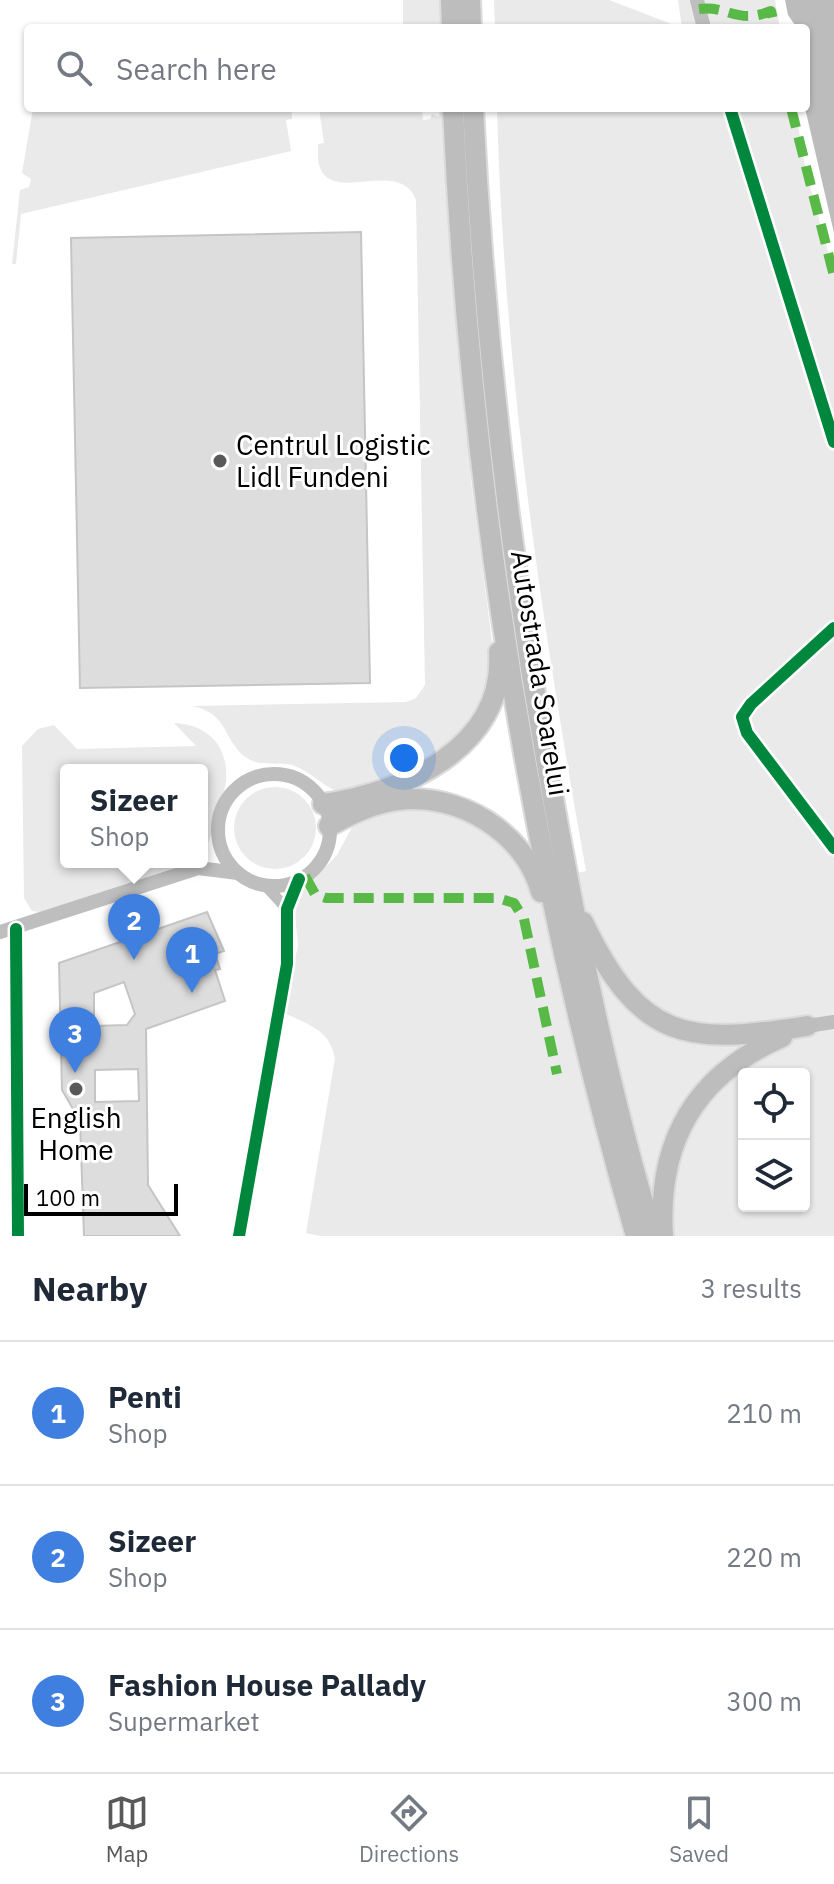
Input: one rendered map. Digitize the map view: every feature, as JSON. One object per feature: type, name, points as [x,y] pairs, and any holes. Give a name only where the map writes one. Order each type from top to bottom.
[{"type":"highway","points":[[451,0],[452,24]]},
{"type":"highway","points":[[470,0],[471,24]]},
{"type":"highway","name":"Autostrada Soarelui","points":[[453,112],[466,334],[500,538],[569,893],[597,1019],[653,1236]]},
{"type":"highway","name":"Autostrada Soarelui","points":[[473,112],[500,538],[537,833],[568,976],[636,1236]]},
{"type":"highway","points":[[323,804],[356,798],[435,768],[464,744],[478,726],[497,679],[500,656],[486,564],[500,538]]},
{"type":"highway","points":[[329,826],[356,811],[399,799],[433,800],[474,813],[508,838],[529,864],[568,976]]},
{"type":"highway","points":[[569,893],[608,970],[629,996],[660,1020],[710,1037],[807,1026]]},
{"type":"highway","points":[[663,1236],[662,1192],[671,1149],[705,1089],[744,1055],[807,1026]]},
{"type":"street","points":[[697,0],[703,24]]},
{"type":"street","points":[[731,112],[834,442]]},
{"type":"street","points":[[834,628],[751,704],[742,717],[747,733],[834,848]]},
{"type":"street","points":[[238,873],[226,859],[219,843],[219,817],[224,804],[241,784],[254,777],[284,775],[300,780],[323,804],[329,826],[324,854],[299,879],[287,909],[287,964],[239,1236]]},
{"type":"street","points":[[208,856],[219,843]]},
{"type":"street","points":[[0,932],[198,868],[238,873],[265,885],[287,909]]},
{"type":"street","points":[[265,885],[299,879]]},
{"type":"street","points":[[16,929],[18,1236]]},
{"type":"street","points":[[807,1026],[834,1022]]},
{"type":"shaded area","points":[[403,0],[445,0],[446,24],[403,24]]},
{"type":"shaded area","points":[[494,0],[609,0],[672,24],[495,24]]},
{"type":"shaded area","points":[[678,0],[775,0],[779,24],[681,24]]},
{"type":"shaded area","points":[[785,0],[834,0],[834,233],[806,112],[810,112],[810,24],[794,24],[788,15]]},
{"type":"shaded area","points":[[32,112],[292,112],[292,119],[286,120],[291,151],[21,214],[16,264],[12,264],[20,190],[29,187],[31,179],[22,173]]},
{"type":"shaded area","points":[[320,112],[422,112],[423,120],[430,119],[432,114],[439,117],[440,112],[448,112],[471,481],[495,664],[487,697],[459,742],[408,774],[340,792],[292,765],[250,760],[237,749],[213,715],[193,706],[406,702],[416,698],[425,685],[416,200],[408,188],[397,182],[340,182],[329,179],[318,161],[318,144],[324,143]]},
{"type":"shaded area","points":[[497,112],[796,112],[806,171],[834,274],[834,1236],[320,1236],[306,1233],[335,1058],[323,1034],[284,1013],[298,945],[294,905],[298,895],[337,855],[356,820],[404,806],[430,808],[465,819],[481,829],[509,853],[533,882],[586,871],[539,586],[507,301]]},
{"type":"shaded area","points":[[174,723],[186,724],[206,733],[214,739],[224,757],[225,785],[208,843],[208,764],[60,764],[60,868],[174,868],[40,912],[32,911],[24,898],[22,746],[38,729],[54,725],[77,749],[196,746]]},
{"type":"shaded area","points":[[275,787],[291,790],[304,799],[313,812],[316,828],[313,844],[304,857],[291,866],[275,869],[259,866],[246,857],[237,844],[234,828],[237,812],[246,799],[259,790]]},
{"type":"building","name":"Centrul Logistic Lidl Fundeni","points":[[361,232],[370,683],[80,688],[71,238]]},
{"type":"building","points":[[207,912],[224,951],[215,954],[220,969],[215,970],[225,1001],[146,1029],[148,1185],[180,1236],[84,1236],[80,1121],[62,1090],[59,963]],"holes":[[[124,982],[135,1014],[127,1025],[94,1026],[94,993]],[[138,1069],[139,1101],[95,1102],[95,1070]]]},
{"type":"marked path","points":[[699,9],[749,16],[771,11],[774,24]]},
{"type":"marked path","points":[[792,112],[834,276]]},
{"type":"marked path","points":[[305,876],[315,894],[326,898],[498,898],[514,903],[524,919],[557,1074]]},
{"type":"cycle path","points":[[731,112],[834,442]]},
{"type":"cycle path","points":[[834,628],[751,704],[742,717],[747,733],[834,848]]},
{"type":"cycle path","points":[[239,1236],[287,964],[287,909],[299,879]]},
{"type":"cycle path","points":[[16,929],[18,1236]]},
{"type":"place","name":"Centrul Logistic Lidl Fundeni","points":[[220,461]]},
{"type":"place","name":"Sizeer","points":[[134,960]]},
{"type":"place","name":"Penti","points":[[192,993]]},
{"type":"place","name":"Fashion House Pallady","points":[[75,1073]]},
{"type":"place","name":"English Home","points":[[76,1089]]}]
